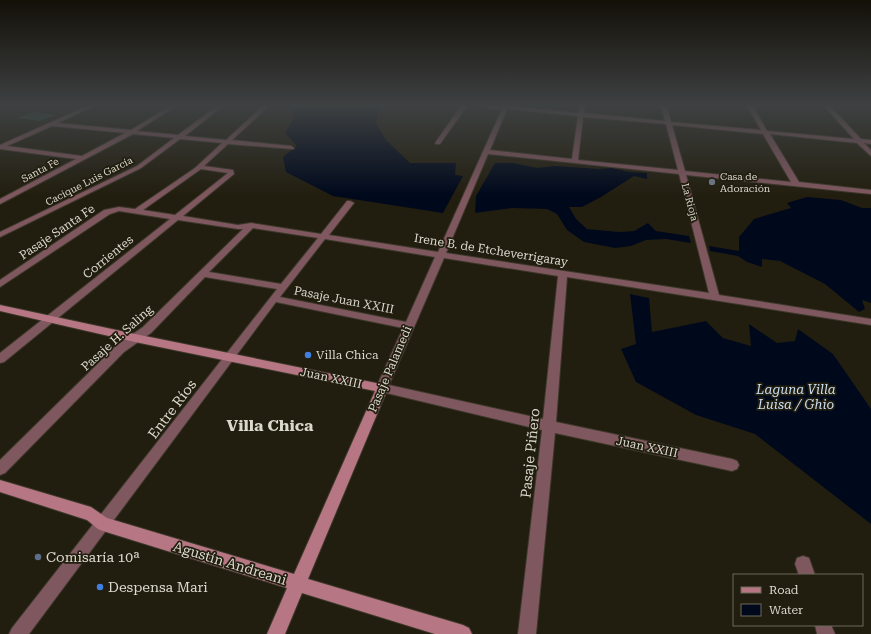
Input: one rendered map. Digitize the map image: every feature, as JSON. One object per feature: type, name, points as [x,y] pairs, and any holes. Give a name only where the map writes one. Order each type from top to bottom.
[{"type":"street","points":[[0,147],[26,136]]},
{"type":"street","name":"Santa Fe","points":[[0,202],[125,136]]},
{"type":"street","points":[[158,136],[291,148]]},
{"type":"street","points":[[136,212],[199,167],[233,136]]},
{"type":"street","points":[[438,143],[443,136]]},
{"type":"street","name":"Pasaje Palamedi","points":[[276,634],[408,326],[493,136]]},
{"type":"street","points":[[576,160],[579,136]]},
{"type":"street","name":"La Rioja","points":[[672,136],[715,298]]},
{"type":"street","points":[[767,136],[796,184]]},
{"type":"street","points":[[802,136],[871,142]]},
{"type":"street","points":[[853,136],[871,154]]},
{"type":"street","name":"Cacique Luis García","points":[[0,235],[96,190],[139,166],[179,137]]},
{"type":"street","points":[[0,147],[82,158]]},
{"type":"street","points":[[486,152],[576,160],[871,192]]},
{"type":"street","name":"Corrientes","points":[[0,359],[231,173],[199,167]]},
{"type":"street","points":[[0,196],[9,198]]},
{"type":"street","name":"Entre Ríos","points":[[18,634],[104,524],[283,287],[350,203]]},
{"type":"street","name":"Irene B. de Etcheverrigaray","points":[[107,212],[119,209],[238,227],[251,225],[439,256],[871,322]]},
{"type":"street","name":"Pasaje Santa Fe","points":[[0,284],[107,212]]},
{"type":"street","name":"Pasaje H. Saling","points":[[0,469],[120,349],[147,330],[251,225]]},
{"type":"street","name":"Pasaje Juan XXIII","points":[[202,274],[283,287]]},
{"type":"street","name":"Pasaje Piñero","points":[[527,634],[563,275]]},
{"type":"street","name":"Pasaje Juan XXIII","points":[[274,299],[408,326]]},
{"type":"street","name":"Juan XXIII","points":[[0,308],[49,320],[382,388],[549,426],[732,465]]},
{"type":"street","name":"Agustín Andreani","points":[[0,486],[91,514],[104,524],[464,634]]},
{"type":"water","points":[[287,136],[383,136],[386,140],[410,163],[456,163],[455,175],[463,176],[443,213],[333,196],[286,172],[283,157],[297,146]]},
{"type":"water","points":[[495,163],[513,163],[537,168],[555,166],[598,169],[612,168],[629,172],[647,173],[647,179],[634,176],[582,207],[569,207],[576,219],[587,229],[619,232],[634,231],[648,223],[656,231],[689,236],[691,243],[666,239],[646,240],[631,246],[615,248],[584,242],[567,230],[557,214],[547,209],[512,208],[475,213],[476,196]]},
{"type":"water","points":[[807,197],[841,200],[862,208],[871,208],[871,303],[862,300],[865,309],[859,312],[825,284],[780,261],[762,259],[762,267],[747,262],[738,256],[710,251],[709,246],[739,251],[739,237],[754,219],[791,208],[787,203]]},
{"type":"water","name":"Laguna Villa Luisa / Ghio","points":[[630,294],[649,298],[652,332],[706,321],[723,338],[751,346],[749,324],[777,343],[795,341],[798,329],[833,354],[871,409],[871,524],[755,434],[696,415],[636,382],[621,349],[636,344]]},
{"type":"place","name":"Casa de Adoración","points":[[712,182]]},
{"type":"place","name":"Villa Chica","points":[[308,355]]},
{"type":"place","name":"Comisaría 10ª","points":[[38,557]]},
{"type":"place","name":"Despensa Mari","points":[[100,587]]},
{"type":"district","name":"Villa Chica","points":[[270,425]]}]
